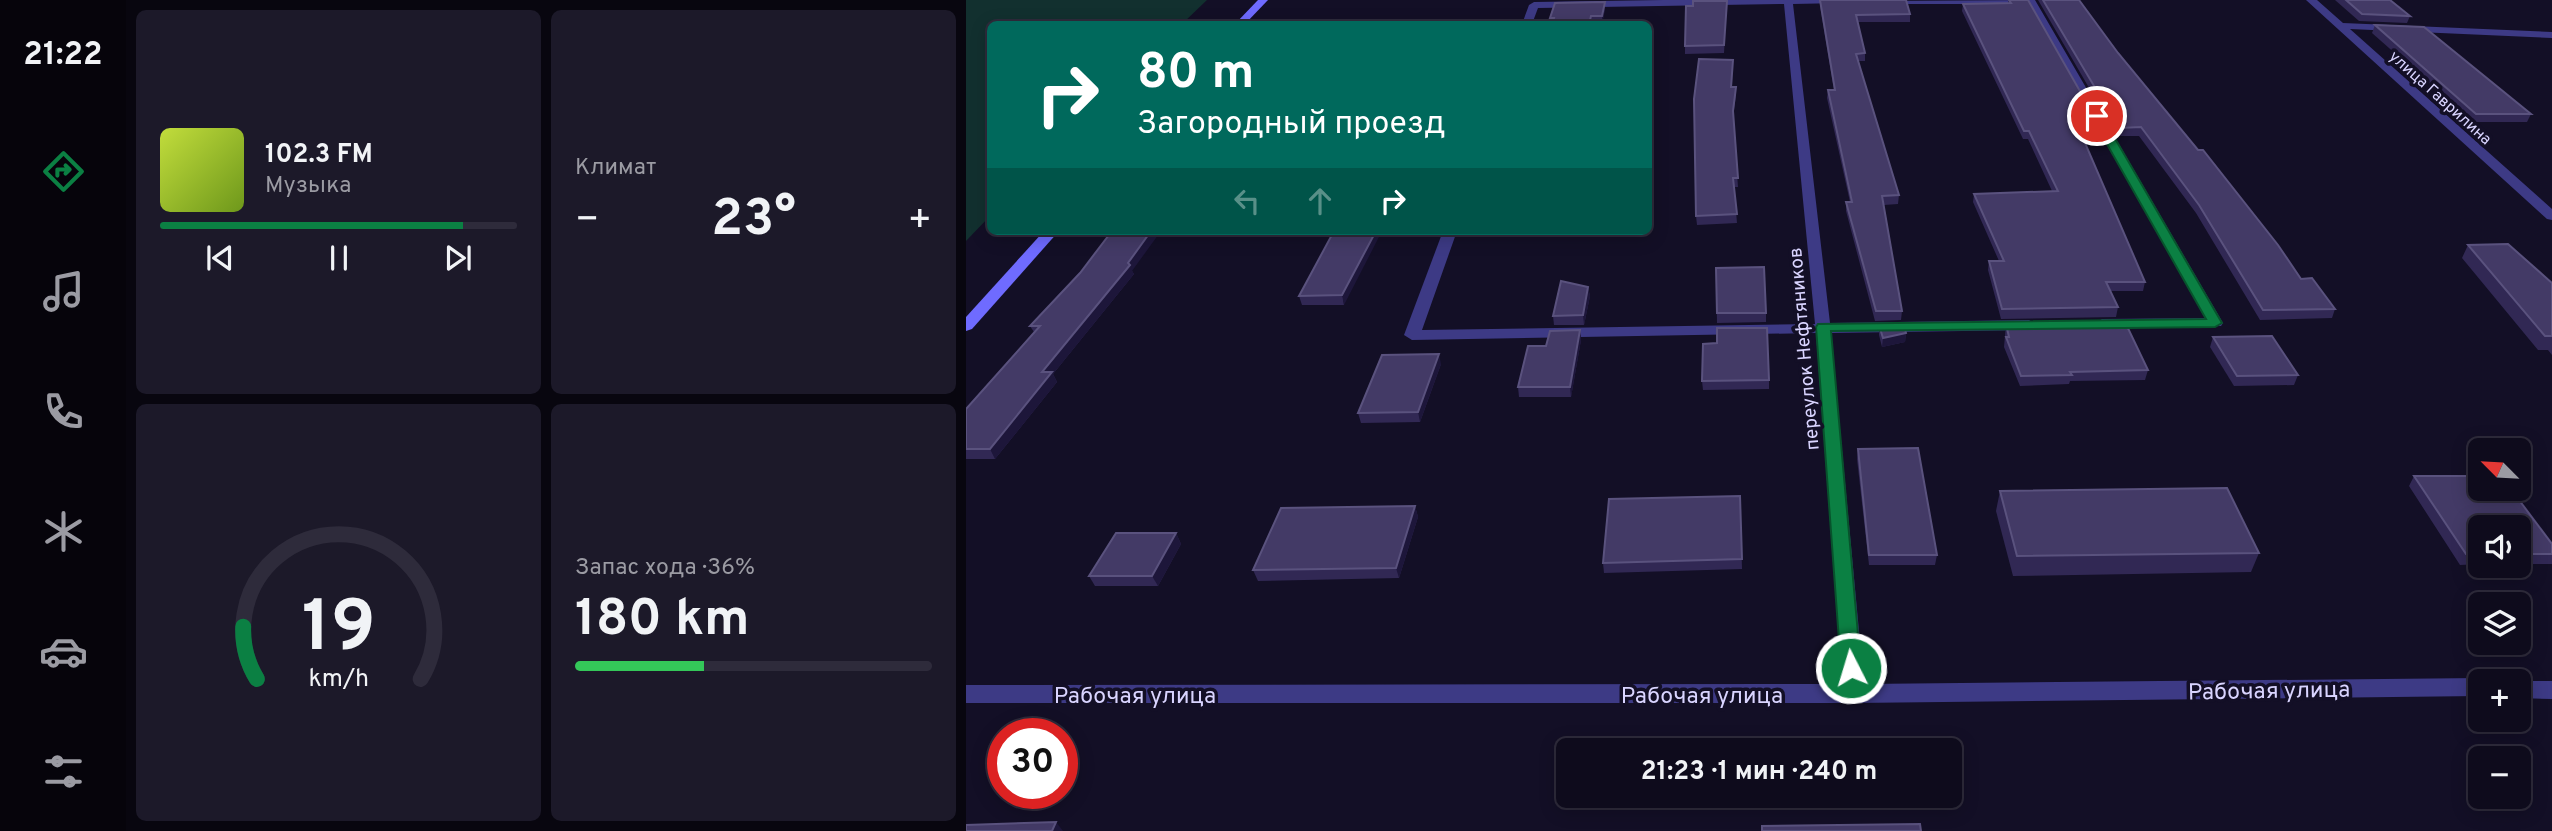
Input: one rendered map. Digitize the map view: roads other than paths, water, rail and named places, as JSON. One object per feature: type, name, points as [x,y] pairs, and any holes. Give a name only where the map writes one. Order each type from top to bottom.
[{"type":"main road","points":[[1244,21],[1263,0]]},
{"type":"main road","points":[[966,326],[1048,235]]},
{"type":"street","name":"переулок Нефтяников","points":[[1788,0],[1823,327],[1854,694]]},
{"type":"street","points":[[1528,21],[1534,5],[1855,0]]},
{"type":"street","name":"улица Гаврилина","points":[[2311,0],[2552,216]]},
{"type":"street","points":[[1869,1],[2031,1],[2215,323],[2080,324]]},
{"type":"street","points":[[2339,26],[2552,34]]},
{"type":"street","points":[[1449,235],[1412,335],[2039,325]]},
{"type":"street","name":"Рабочая улица","points":[[966,694],[1854,694],[2468,687]]},
{"type":"street","points":[[2531,690],[2552,691]]}]
